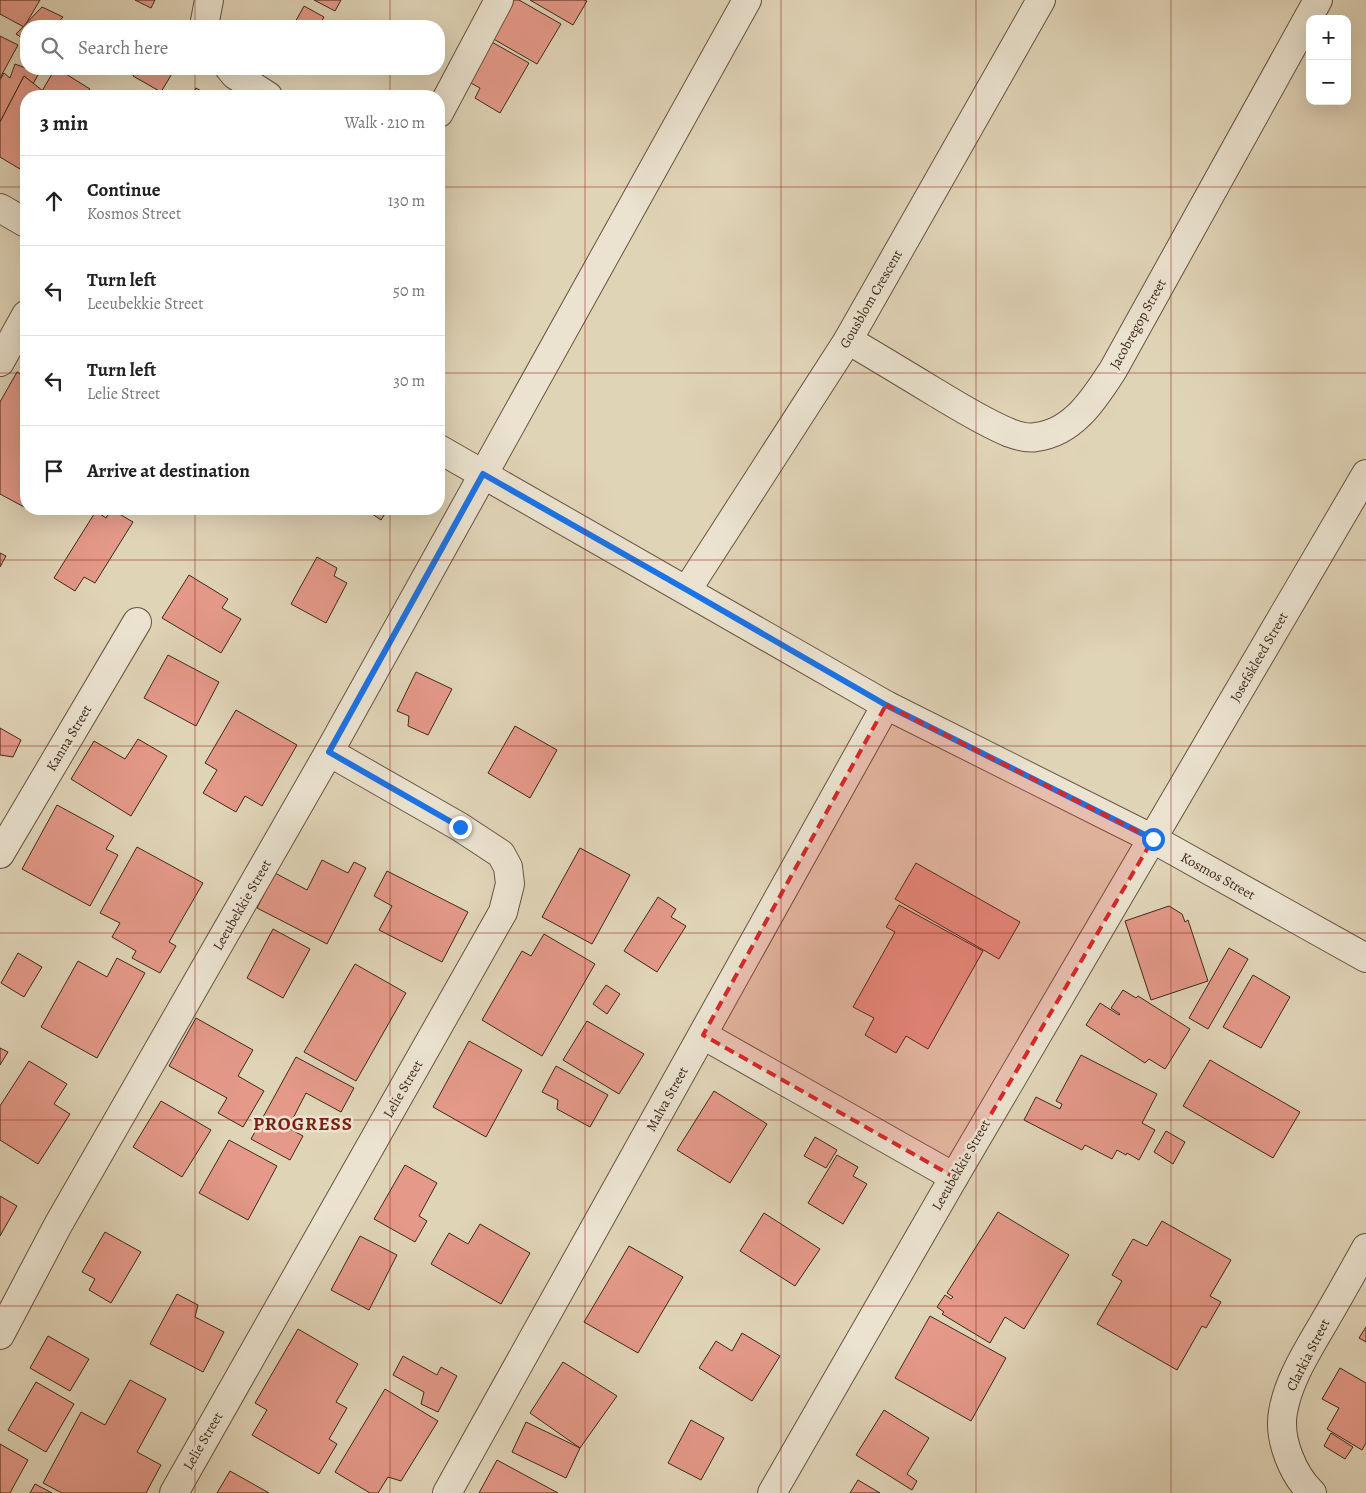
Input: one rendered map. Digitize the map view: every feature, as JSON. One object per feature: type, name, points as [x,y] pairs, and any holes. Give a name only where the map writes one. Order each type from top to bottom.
[{"type":"street","points":[[205,20],[209,0]]},
{"type":"street","points":[[445,102],[499,0]]},
{"type":"street","points":[[483,474],[747,0]]},
{"type":"street","name":"Gousblom Crescent","points":[[687,590],[848,340],[1041,0]]},
{"type":"street","name":"Jacobregop Street","points":[[848,340],[962,408],[1010,433],[1027,438],[1038,437],[1050,434],[1074,421],[1100,390],[1113,370],[1318,0]]},
{"type":"street","points":[[235,75],[259,90]]},
{"type":"street","points":[[0,208],[20,220]]},
{"type":"street","points":[[0,362],[20,326]]},
{"type":"street","name":"Kosmos Street","points":[[445,452],[886,705],[1153,839],[1366,958]]},
{"type":"street","name":"Leeubekkie Street","points":[[0,1335],[58,1225],[329,752],[483,474]]},
{"type":"street","name":"Josefskleed Street","points":[[1153,839],[1366,474]]},
{"type":"street","name":"Kanna Street","points":[[0,854],[137,622]]},
{"type":"street","name":"Malva Street","points":[[447,1493],[886,705]]},
{"type":"street","name":"Lelie Street","points":[[174,1493],[503,912],[510,884],[508,867],[501,854],[460,827],[329,752]]},
{"type":"street","name":"Leeubekkie Street","points":[[772,1493],[954,1177],[1153,839]]},
{"type":"street","points":[[703,1034],[954,1177]]},
{"type":"street","name":"Clarkia Street","points":[[1312,1493],[1294,1468],[1284,1446],[1282,1414],[1290,1384],[1366,1248]]},
{"type":"highlighted area","points":[[886,705],[1153,839],[954,1177],[703,1035]]},
{"type":"building","points":[[0,0],[40,0],[28,20],[20,20],[20,25],[0,14]]},
{"type":"building","points":[[135,0],[155,0],[151,8]]},
{"type":"building","points":[[314,0],[341,0],[335,11]]},
{"type":"building","points":[[512,0],[519,0],[561,24],[537,64],[490,37]]},
{"type":"building","points":[[530,0],[585,0],[587,1],[573,25]]},
{"type":"building","points":[[304,6],[324,17],[322,20],[296,20]]},
{"type":"building","points":[[42,7],[63,17],[60,20],[29,20]]},
{"type":"building","points":[[0,36],[18,45],[0,78]]},
{"type":"building","points":[[490,41],[529,63],[500,113],[475,98],[480,88],[467,81]]},
{"type":"building","points":[[15,64],[20,66],[20,75],[38,75],[33,84],[24,76],[0,122],[0,80],[4,73],[10,78]]},
{"type":"building","points":[[51,75],[68,75],[90,89],[89,90],[43,90]]},
{"type":"building","points":[[171,75],[162,90],[158,90],[133,76]]},
{"type":"building","points":[[24,76],[42,90],[20,90],[20,169],[0,157],[0,122]]},
{"type":"building","points":[[17,372],[20,374],[20,505],[0,494],[0,402]]},
{"type":"building","points":[[93,515],[102,515],[106,518],[108,515],[121,515],[133,522],[95,583],[84,577],[75,591],[54,578]]},
{"type":"building","points":[[374,515],[384,515],[381,520]]},
{"type":"building","points":[[0,553],[6,556],[0,567]]},
{"type":"building","points":[[317,557],[337,568],[334,576],[347,583],[326,623],[291,604]]},
{"type":"building","points":[[189,575],[228,599],[222,608],[241,619],[221,653],[162,618]]},
{"type":"building","points":[[168,655],[219,682],[196,726],[144,698]]},
{"type":"building","points":[[416,672],[452,689],[428,735],[408,726],[409,716],[397,711]]},
{"type":"building","points":[[236,710],[297,745],[262,806],[245,796],[236,812],[203,793],[217,770],[205,763]]},
{"type":"building","points":[[515,726],[557,750],[530,798],[488,773]]},
{"type":"building","points":[[0,728],[21,740],[13,757],[0,755]]},
{"type":"building","points":[[138,739],[167,756],[131,816],[71,779],[94,741],[125,759]]},
{"type":"building","points":[[57,805],[114,836],[106,849],[118,855],[90,906],[22,869]]},
{"type":"building","points":[[137,847],[203,883],[169,942],[176,946],[160,973],[132,958],[136,951],[112,937],[120,923],[100,913]]},
{"type":"building","points":[[580,848],[630,875],[592,944],[542,917]]},
{"type":"building","points":[[322,860],[348,873],[354,862],[366,868],[327,944],[257,908],[275,873],[307,890]]},
{"type":"building","points":[[916,863],[1020,922],[999,959],[895,899]]},
{"type":"building","points":[[387,871],[468,912],[442,962],[379,930],[392,906],[374,896]]},
{"type":"building","points":[[658,897],[676,909],[671,917],[686,926],[657,972],[624,951]]},
{"type":"building","points":[[899,905],[983,951],[928,1049],[906,1036],[896,1053],[865,1035],[874,1018],[853,1007],[895,932],[886,927]]},
{"type":"building","points":[[1169,906],[1182,914],[1185,922],[1188,920],[1208,981],[1151,1000],[1125,921]]},
{"type":"building","points":[[273,929],[310,949],[283,998],[247,978]]},
{"type":"building","points":[[544,934],[595,964],[542,1056],[482,1020],[522,951],[531,956]]},
{"type":"building","points":[[1229,948],[1248,959],[1208,1029],[1189,1018]]},
{"type":"building","points":[[18,953],[42,967],[24,997],[1,983]]},
{"type":"building","points":[[117,958],[145,973],[97,1058],[41,1027],[78,961],[107,977]]},
{"type":"building","points":[[355,964],[406,993],[356,1081],[304,1052]]},
{"type":"building","points":[[1253,975],[1290,997],[1261,1048],[1223,1027]]},
{"type":"building","points":[[606,985],[620,994],[607,1014],[593,1004]]},
{"type":"building","points":[[1123,990],[1136,998],[1138,996],[1190,1029],[1165,1069],[1149,1059],[1145,1063],[1086,1025],[1100,1003],[1119,1015],[1111,1008]]},
{"type":"building","points":[[196,1018],[253,1050],[238,1076],[264,1091],[243,1127],[218,1113],[227,1098],[169,1066]]},
{"type":"building","points":[[587,1021],[644,1054],[619,1094],[563,1060]]},
{"type":"building","points":[[469,1041],[522,1070],[486,1137],[433,1107]]},
{"type":"building","points":[[0,1048],[8,1052],[0,1065]]},
{"type":"building","points":[[1081,1055],[1157,1094],[1142,1123],[1155,1130],[1139,1160],[1117,1150],[1112,1159],[1085,1145],[1082,1150],[1024,1120],[1036,1097],[1060,1109],[1062,1104],[1056,1101]]},
{"type":"building","points":[[296,1057],[354,1088],[341,1112],[306,1093],[288,1128],[303,1136],[290,1160],[251,1139]]},
{"type":"building","points":[[1210,1060],[1300,1112],[1273,1158],[1183,1106]]},
{"type":"building","points":[[29,1061],[67,1084],[54,1104],[70,1114],[38,1164],[0,1140],[0,1106]]},
{"type":"building","points":[[556,1066],[608,1095],[590,1127],[557,1109],[558,1100],[542,1092]]},
{"type":"building","points":[[714,1091],[767,1124],[730,1183],[677,1150]]},
{"type":"building","points":[[161,1101],[211,1130],[182,1177],[133,1147]]},
{"type":"building","points":[[1166,1131],[1185,1142],[1173,1164],[1154,1152]]},
{"type":"building","points":[[815,1137],[837,1150],[826,1168],[804,1156]]},
{"type":"building","points":[[229,1140],[277,1166],[248,1220],[199,1193]]},
{"type":"building","points":[[837,1155],[858,1167],[853,1176],[867,1184],[843,1224],[808,1203]]},
{"type":"building","points":[[405,1165],[437,1183],[419,1216],[427,1221],[415,1242],[374,1219]]},
{"type":"building","points":[[0,1196],[17,1206],[0,1236]]},
{"type":"building","points":[[998,1212],[1069,1255],[1024,1329],[1005,1317],[990,1343],[942,1314],[944,1312],[937,1307],[945,1295],[951,1299],[953,1297],[947,1293]]},
{"type":"building","points":[[764,1213],[820,1249],[795,1286],[740,1251]]},
{"type":"building","points":[[1162,1221],[1231,1260],[1210,1296],[1221,1302],[1206,1328],[1202,1326],[1177,1370],[1097,1324],[1122,1281],[1112,1275],[1133,1239],[1147,1246]]},
{"type":"building","points":[[480,1224],[530,1253],[501,1304],[431,1264],[449,1233],[468,1244]]},
{"type":"building","points":[[105,1232],[141,1252],[111,1303],[89,1290],[95,1279],[82,1272]]},
{"type":"building","points":[[360,1236],[397,1255],[369,1310],[331,1290]]},
{"type":"building","points":[[629,1246],[683,1277],[638,1353],[584,1322]]},
{"type":"building","points":[[177,1294],[198,1305],[195,1317],[224,1332],[203,1372],[150,1344]]},
{"type":"building","points":[[930,1316],[1006,1358],[971,1421],[895,1378]]},
{"type":"building","points":[[1366,1327],[1366,1342],[1359,1338]]},
{"type":"building","points":[[298,1329],[358,1364],[336,1402],[347,1408],[329,1439],[337,1444],[319,1474],[252,1435],[267,1410],[255,1403]]},
{"type":"building","points":[[742,1333],[780,1356],[752,1401],[699,1368],[716,1341],[732,1351]]},
{"type":"building","points":[[48,1336],[89,1359],[70,1391],[30,1368]]},
{"type":"building","points":[[403,1356],[437,1375],[441,1367],[457,1376],[438,1412],[421,1404],[424,1392],[393,1375]]},
{"type":"building","points":[[563,1362],[617,1396],[580,1448],[530,1413]]},
{"type":"building","points":[[1340,1368],[1366,1383],[1366,1443],[1362,1450],[1327,1429],[1339,1408],[1322,1399]]},
{"type":"building","points":[[130,1380],[166,1399],[137,1452],[161,1465],[146,1493],[62,1493],[43,1483],[81,1412],[105,1425]]},
{"type":"building","points":[[36,1382],[74,1404],[46,1452],[8,1430]]},
{"type":"building","points":[[385,1389],[438,1421],[401,1481],[388,1477],[378,1493],[370,1493],[335,1472]]},
{"type":"building","points":[[884,1410],[929,1438],[907,1474],[917,1481],[912,1490],[856,1455]]},
{"type":"building","points":[[691,1420],[724,1438],[701,1480],[668,1463]]},
{"type":"building","points":[[526,1422],[580,1448],[566,1478],[512,1452]]},
{"type":"building","points":[[1331,1433],[1353,1447],[1345,1459],[1324,1446]]},
{"type":"building","points":[[0,1444],[28,1460],[10,1493],[0,1493]]},
{"type":"building","points":[[497,1460],[558,1493],[479,1493]]},
{"type":"building","points":[[230,1471],[269,1493],[217,1493]]},
{"type":"building","points":[[858,1480],[880,1493],[850,1493]]},
{"type":"building","points":[[35,1484],[52,1493],[30,1493]]},
{"type":"district","name":"PROGRESS","points":[[303,1124]]},
{"type":"route","points":[[460,827],[329,752],[483,474],[886,705],[1153,839]]}]
